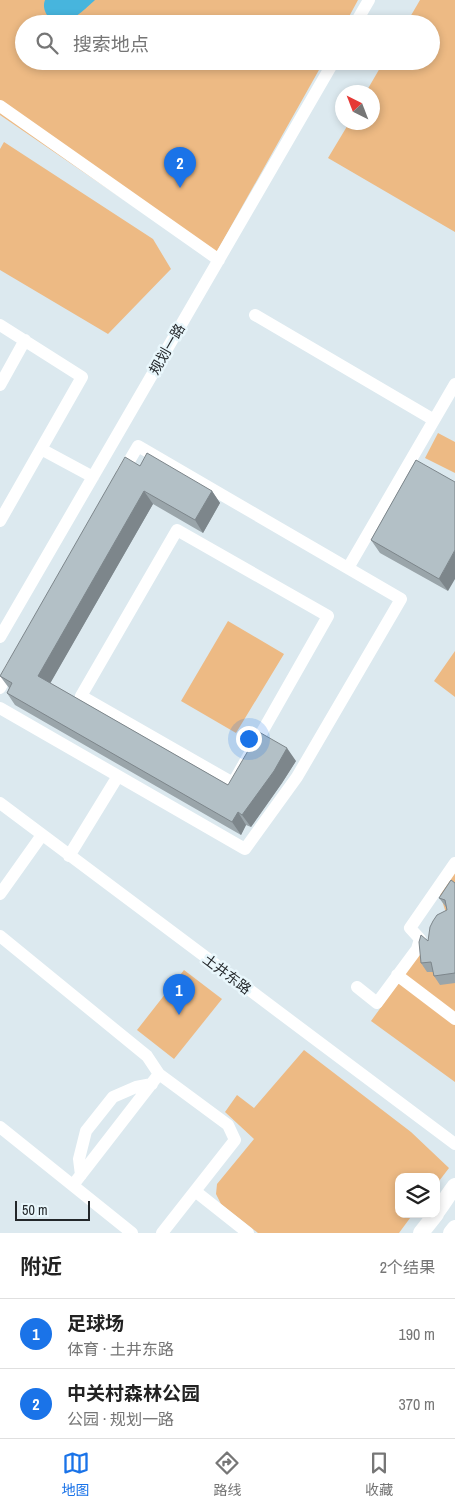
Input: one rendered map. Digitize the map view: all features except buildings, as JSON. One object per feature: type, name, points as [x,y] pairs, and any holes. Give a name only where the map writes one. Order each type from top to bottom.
[{"type":"main road","points":[[440,1209],[455,1186]]},
{"type":"main road","points":[[421,1233],[433,1218]]},
{"type":"main road","points":[[451,1233],[455,1228]]},
{"type":"street","points":[[360,15],[369,0]]},
{"type":"street","name":"规划一路","points":[[0,637],[329,70]]},
{"type":"street","points":[[0,106],[219,260]]},
{"type":"street","points":[[255,315],[434,420]]},
{"type":"street","points":[[0,325],[82,377],[1,516]]},
{"type":"street","points":[[0,385],[25,340]]},
{"type":"street","points":[[348,568],[455,384]]},
{"type":"street","points":[[0,708],[245,849],[297,777],[401,599],[138,446],[118,481]]},
{"type":"street","points":[[41,449],[93,476]]},
{"type":"street","points":[[176,530],[328,616],[233,783],[81,696],[176,530]]},
{"type":"street","points":[[0,688],[20,654]]},
{"type":"street","points":[[69,856],[118,776]]},
{"type":"street","name":"土井东路","points":[[0,803],[455,1144]]},
{"type":"street","points":[[0,894],[42,835]]},
{"type":"street","points":[[357,987],[377,1003],[417,949],[420,939],[410,928],[455,863]]},
{"type":"street","points":[[0,936],[147,1056],[156,1079],[228,1125],[235,1140],[162,1233]]},
{"type":"street","points":[[397,975],[455,1018]]},
{"type":"street","points":[[77,1180],[156,1079]]},
{"type":"street","points":[[77,1180],[79,1159],[86,1131],[113,1097],[156,1079]]},
{"type":"street","points":[[0,1127],[77,1180],[132,1233]]},
{"type":"street","points":[[195,1191],[248,1233]]},
{"type":"shaded area","points":[[0,0],[358,0],[350,15],[15,15],[15,70],[319,70],[212,260],[0,115]]},
{"type":"shaded area","points":[[420,0],[455,0],[455,232],[328,158],[345,130],[380,130],[380,85],[370,85],[379,70],[440,70],[440,15],[411,15]]},
{"type":"shaded area","points":[[4,142],[153,239],[171,269],[108,334],[0,270],[0,149]]},
{"type":"shaded area","points":[[438,433],[455,442],[455,473],[425,458]]},
{"type":"shaded area","points":[[228,621],[284,654],[236,733],[181,701]]},
{"type":"shaded area","points":[[455,651],[455,697],[434,681]]},
{"type":"shaded area","points":[[455,868],[455,1082],[371,1021],[447,916],[439,891]]},
{"type":"shaded area","points":[[184,970],[222,999],[174,1059],[137,1030]]},
{"type":"shaded area","points":[[304,1050],[411,1132],[449,1168],[440,1180],[440,1173],[395,1173],[395,1218],[410,1218],[399,1233],[258,1233],[221,1204],[216,1194],[217,1184],[254,1139],[225,1112],[237,1095],[254,1108]]},
{"type":"water","points":[[45,0],[95,0],[77,15],[47,15],[44,4]]},
{"type":"place","name":"中关村森林公园","points":[[180,188]]},
{"type":"place","name":"足球场","points":[[179,1015]]}]
